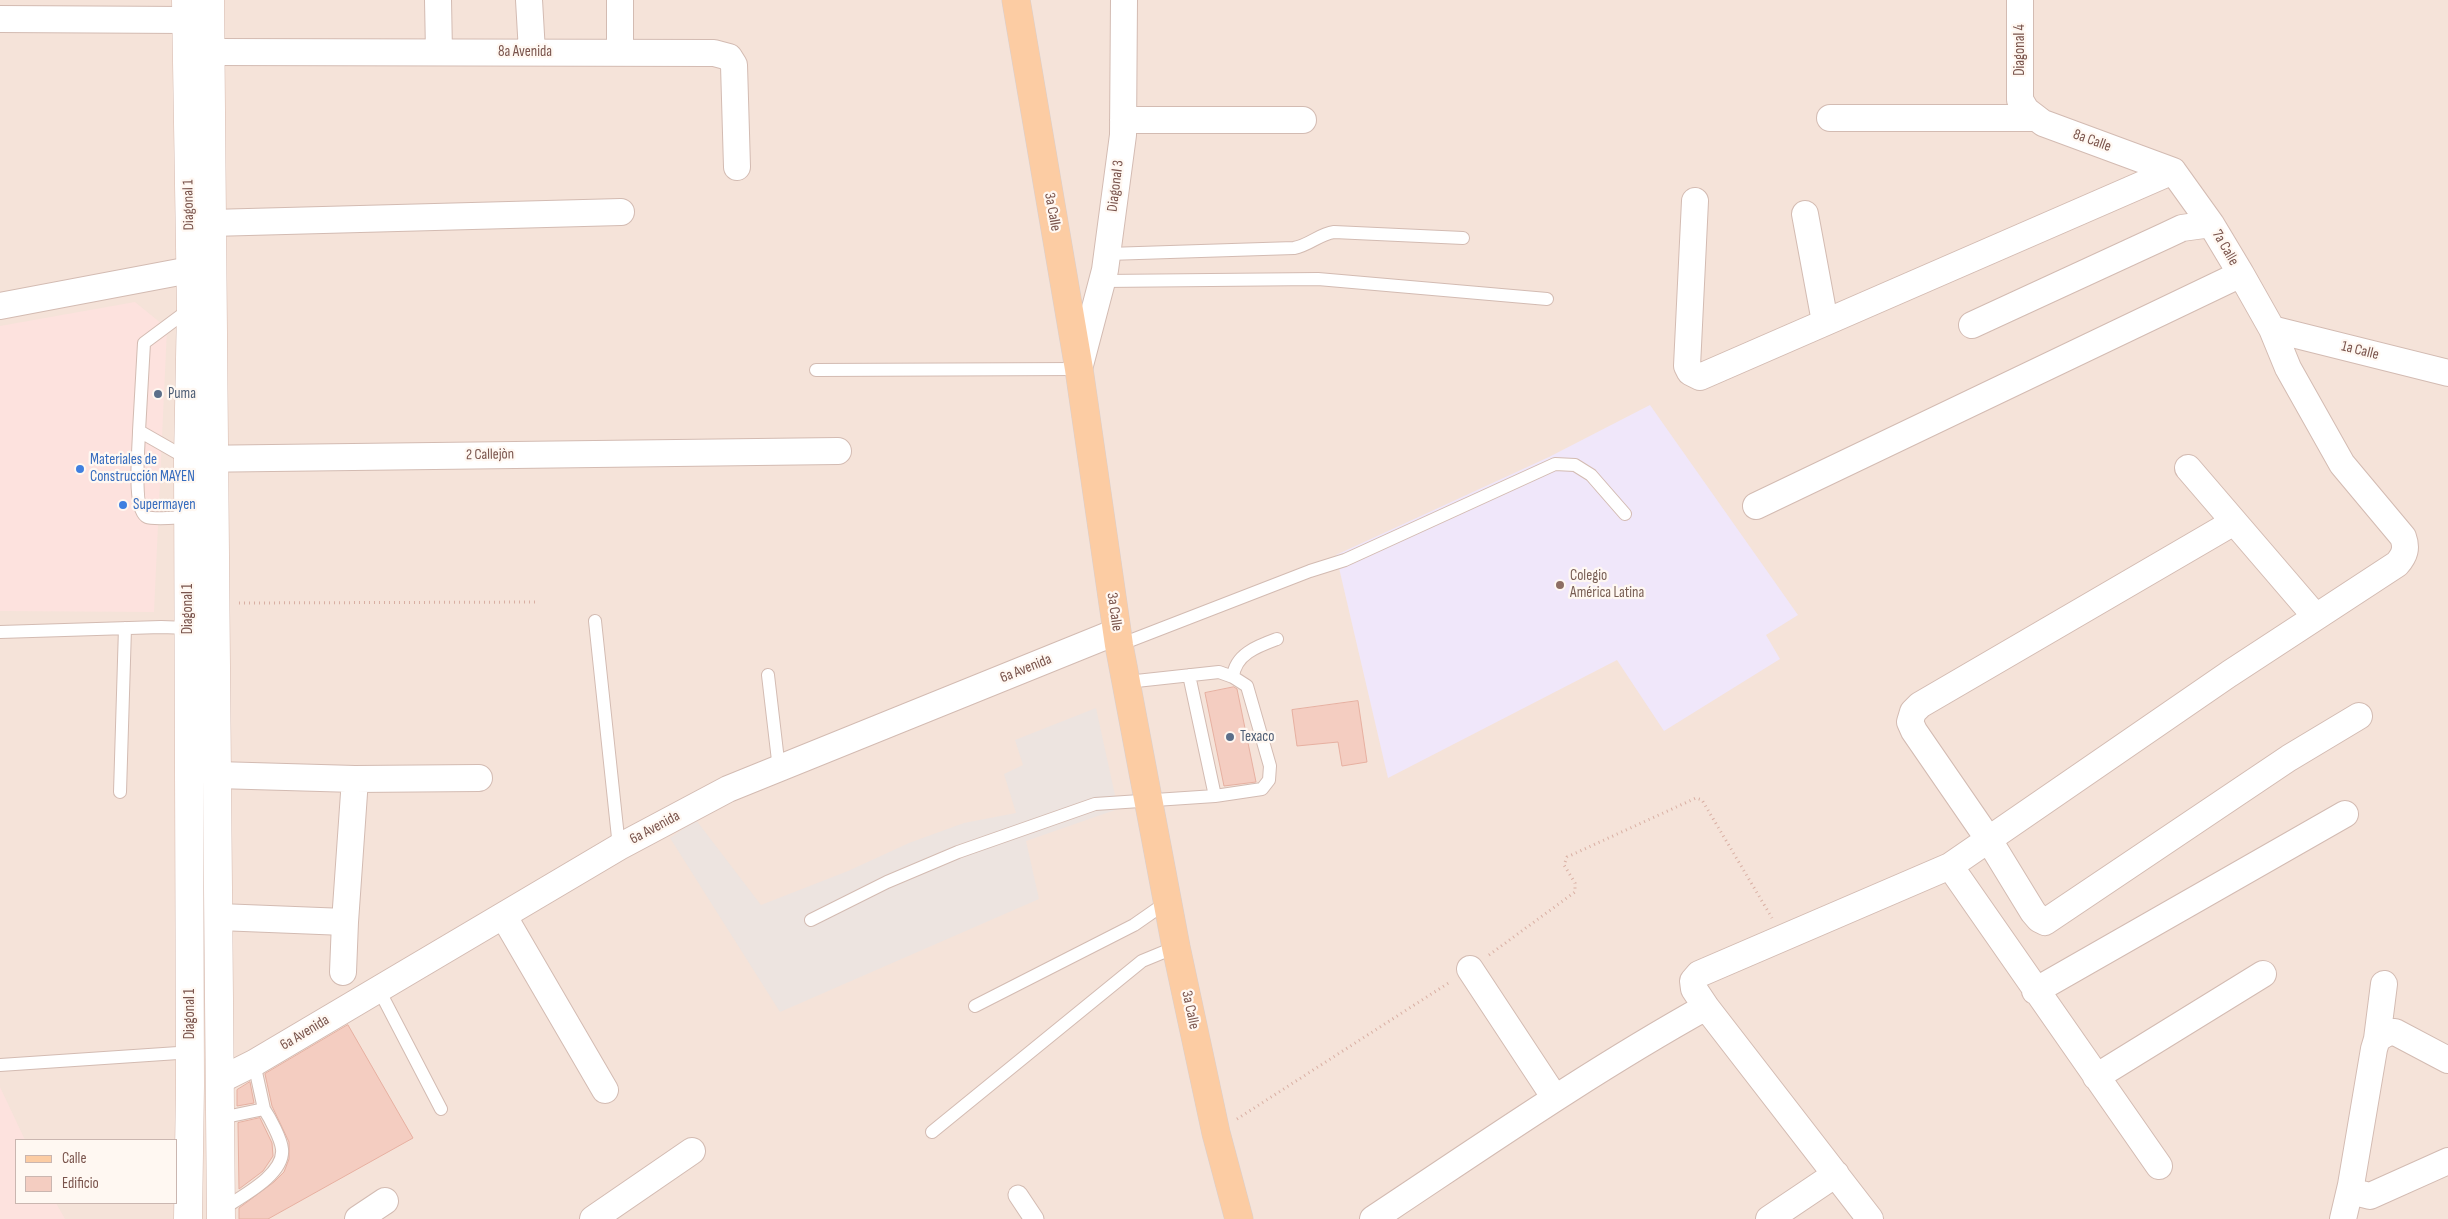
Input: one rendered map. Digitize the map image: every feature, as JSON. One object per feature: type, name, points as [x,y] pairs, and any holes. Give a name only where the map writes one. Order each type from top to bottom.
[{"type":"main road","name":"3a Calle","points":[[1016,0],[1079,369],[1118,639],[1176,947],[1216,1133],[1239,1219]]},
{"type":"main road","name":"Diagonal 1","points":[[188,1219],[190,1052],[188,628],[201,517],[201,458],[211,223],[198,78],[210,52],[198,11]]},
{"type":"main road","name":"Diagonal 1","points":[[198,11],[198,78],[190,270],[201,458]]},
{"type":"main road","name":"Diagonal 1","points":[[201,517],[216,604],[221,1215]]},
{"type":"street","points":[[438,0],[439,52]]},
{"type":"street","points":[[530,0],[532,52]]},
{"type":"street","points":[[620,0],[620,53]]},
{"type":"street","name":"Diagonal 3","points":[[1079,369],[1103,281],[1108,254],[1123,120],[1124,0]]},
{"type":"street","name":"Diagonal 4","points":[[2020,0],[2027,109]]},
{"type":"street","points":[[0,20],[198,11]]},
{"type":"street","name":"8a Avenida","points":[[210,52],[714,53],[729,57],[734,65],[737,167]]},
{"type":"street","points":[[1830,118],[2027,109]]},
{"type":"street","name":"8a Calle","points":[[2027,109],[2044,123],[2173,171]]},
{"type":"street","points":[[1123,120],[1303,120]]},
{"type":"street","points":[[1695,201],[1687,366],[1690,372],[1700,377],[2173,171]]},
{"type":"street","name":"7a Calle","points":[[2173,171],[2211,224],[2272,329],[2288,368],[2342,464],[2403,537],[2406,546],[2403,556],[2396,564],[2316,617]]},
{"type":"street","points":[[211,223],[621,212]]},
{"type":"street","points":[[1806,214],[1825,322]]},
{"type":"street","points":[[1972,325],[2182,228],[2211,224]]},
{"type":"street","points":[[0,306],[190,270]]},
{"type":"street","points":[[1756,506],[2240,274]]},
{"type":"street","name":"1a Calle","points":[[2272,329],[2448,373]]},
{"type":"street","points":[[201,458],[838,451]]},
{"type":"street","points":[[1870,1219],[1706,1006],[1694,989],[1693,981],[1699,974],[1950,866],[2229,674],[2316,617],[2188,468]]},
{"type":"street","points":[[2234,522],[1920,706],[1913,712],[1910,722],[1914,731],[1988,840],[2033,912],[2039,919],[2045,922],[2289,758],[2359,716]]},
{"type":"street","name":"6a Avenida","points":[[220,1080],[254,1063],[619,847],[728,790],[778,769],[1118,639]]},
{"type":"street","points":[[217,774],[355,779],[479,778]]},
{"type":"street","points":[[343,972],[344,922],[355,779]]},
{"type":"street","points":[[2035,991],[2344,814]]},
{"type":"street","points":[[1950,866],[2158,1166]]},
{"type":"street","points":[[505,915],[510,927],[605,1090]]},
{"type":"street","points":[[219,917],[344,922]]},
{"type":"street","points":[[1470,969],[1555,1098]]},
{"type":"street","points":[[2096,1077],[2263,974]]},
{"type":"street","points":[[2343,1219],[2351,1185],[2374,1049],[2378,1039],[2384,984]]},
{"type":"street","points":[[1375,1218],[1555,1098],[1646,1040],[1706,1006]]},
{"type":"street","points":[[2378,1039],[2387,1033],[2395,1032],[2448,1060]]},
{"type":"street","points":[[593,1219],[692,1151]]},
{"type":"street","points":[[2351,1185],[2358,1193],[2370,1196],[2448,1162]]},
{"type":"street","points":[[1769,1219],[1836,1174]]},
{"type":"street","points":[[1018,1195],[1034,1219]]},
{"type":"street","points":[[358,1219],[385,1201]]},
{"type":"lane","points":[[1108,254],[1294,248],[1310,243],[1323,234],[1334,232],[1463,238]]},
{"type":"lane","points":[[1103,281],[1318,280],[1547,299]]},
{"type":"lane","points":[[191,308],[144,343],[139,431],[138,502],[142,513],[148,518],[201,517]]},
{"type":"lane","points":[[816,370],[1079,369]]},
{"type":"lane","points":[[139,431],[201,458]]},
{"type":"lane","points":[[1118,639],[1345,560],[1555,464],[1575,465],[1592,475],[1624,514]]},
{"type":"lane","points":[[595,620],[619,847]]},
{"type":"lane","points":[[120,792],[125,628]]},
{"type":"lane","points":[[0,632],[188,628]]},
{"type":"lane","points":[[1233,677],[1234,667],[1239,660],[1256,647],[1277,639]]},
{"type":"lane","points":[[811,920],[887,882],[958,852],[1095,804],[1215,796],[1262,789],[1269,780],[1270,766],[1247,686],[1233,677],[1219,672],[1127,682]]},
{"type":"lane","points":[[768,675],[778,769]]},
{"type":"lane","points":[[1189,675],[1215,796]]},
{"type":"lane","points":[[975,1006],[1134,925],[1167,902]]},
{"type":"lane","points":[[932,1132],[1142,962],[1176,947]]},
{"type":"lane","points":[[378,988],[441,1109]]},
{"type":"lane","points":[[0,1066],[221,1050]]},
{"type":"lane","points":[[221,1215],[272,1175],[279,1165],[282,1149],[264,1109],[254,1063]]},
{"type":"lane","points":[[221,1118],[264,1109]]},
{"type":"path","points":[[216,604],[538,602]]},
{"type":"path","points":[[1216,1133],[1470,969],[1575,892],[1575,884],[1564,865],[1567,857],[1696,798],[1702,800],[1785,938]]},
{"type":"shaded area","points":[[0,0],[2448,0],[2448,1219],[0,1219]]},
{"type":"shaded area","name":"Materiales de Construcción MAYEN","points":[[135,302],[167,328],[154,612],[0,611],[0,326]]},
{"type":"shaded area","name":"Colegio América Latina","points":[[1650,405],[1798,615],[1766,635],[1780,659],[1664,731],[1617,660],[1388,778],[1336,555],[1549,457]]},
{"type":"shaded area","points":[[1096,708],[1118,809],[1026,841],[1039,899],[780,1012],[670,838],[696,820],[761,905],[848,871],[909,843],[964,823],[1016,813],[1004,774],[1023,765],[1015,740]]},
{"type":"shaded area","points":[[0,1087],[25,1139],[15,1139],[15,1204],[57,1204],[65,1219],[0,1219]]},
{"type":"building","name":"Texaco","points":[[1234,687],[1237,689],[1256,782],[1224,786],[1205,693]]},
{"type":"building","points":[[1358,701],[1367,762],[1342,766],[1338,742],[1297,746],[1292,710]]},
{"type":"building","points":[[348,1025],[413,1138],[268,1219],[239,1219],[239,1208],[274,1182],[284,1172],[289,1159],[289,1142],[272,1106],[265,1074]]},
{"type":"building","points":[[250,1082],[254,1103],[237,1106],[237,1090]]},
{"type":"building","points":[[260,1118],[272,1143],[273,1156],[263,1171],[239,1189],[238,1123]]},
{"type":"place","name":"Puma","points":[[158,394]]},
{"type":"place","name":"Materiales de Construcción MAYEN","points":[[80,469]]},
{"type":"place","name":"Supermayen","points":[[123,505]]},
{"type":"place","name":"Colegio América Latina","points":[[1560,585]]},
{"type":"place","name":"Texaco","points":[[1230,737]]}]
